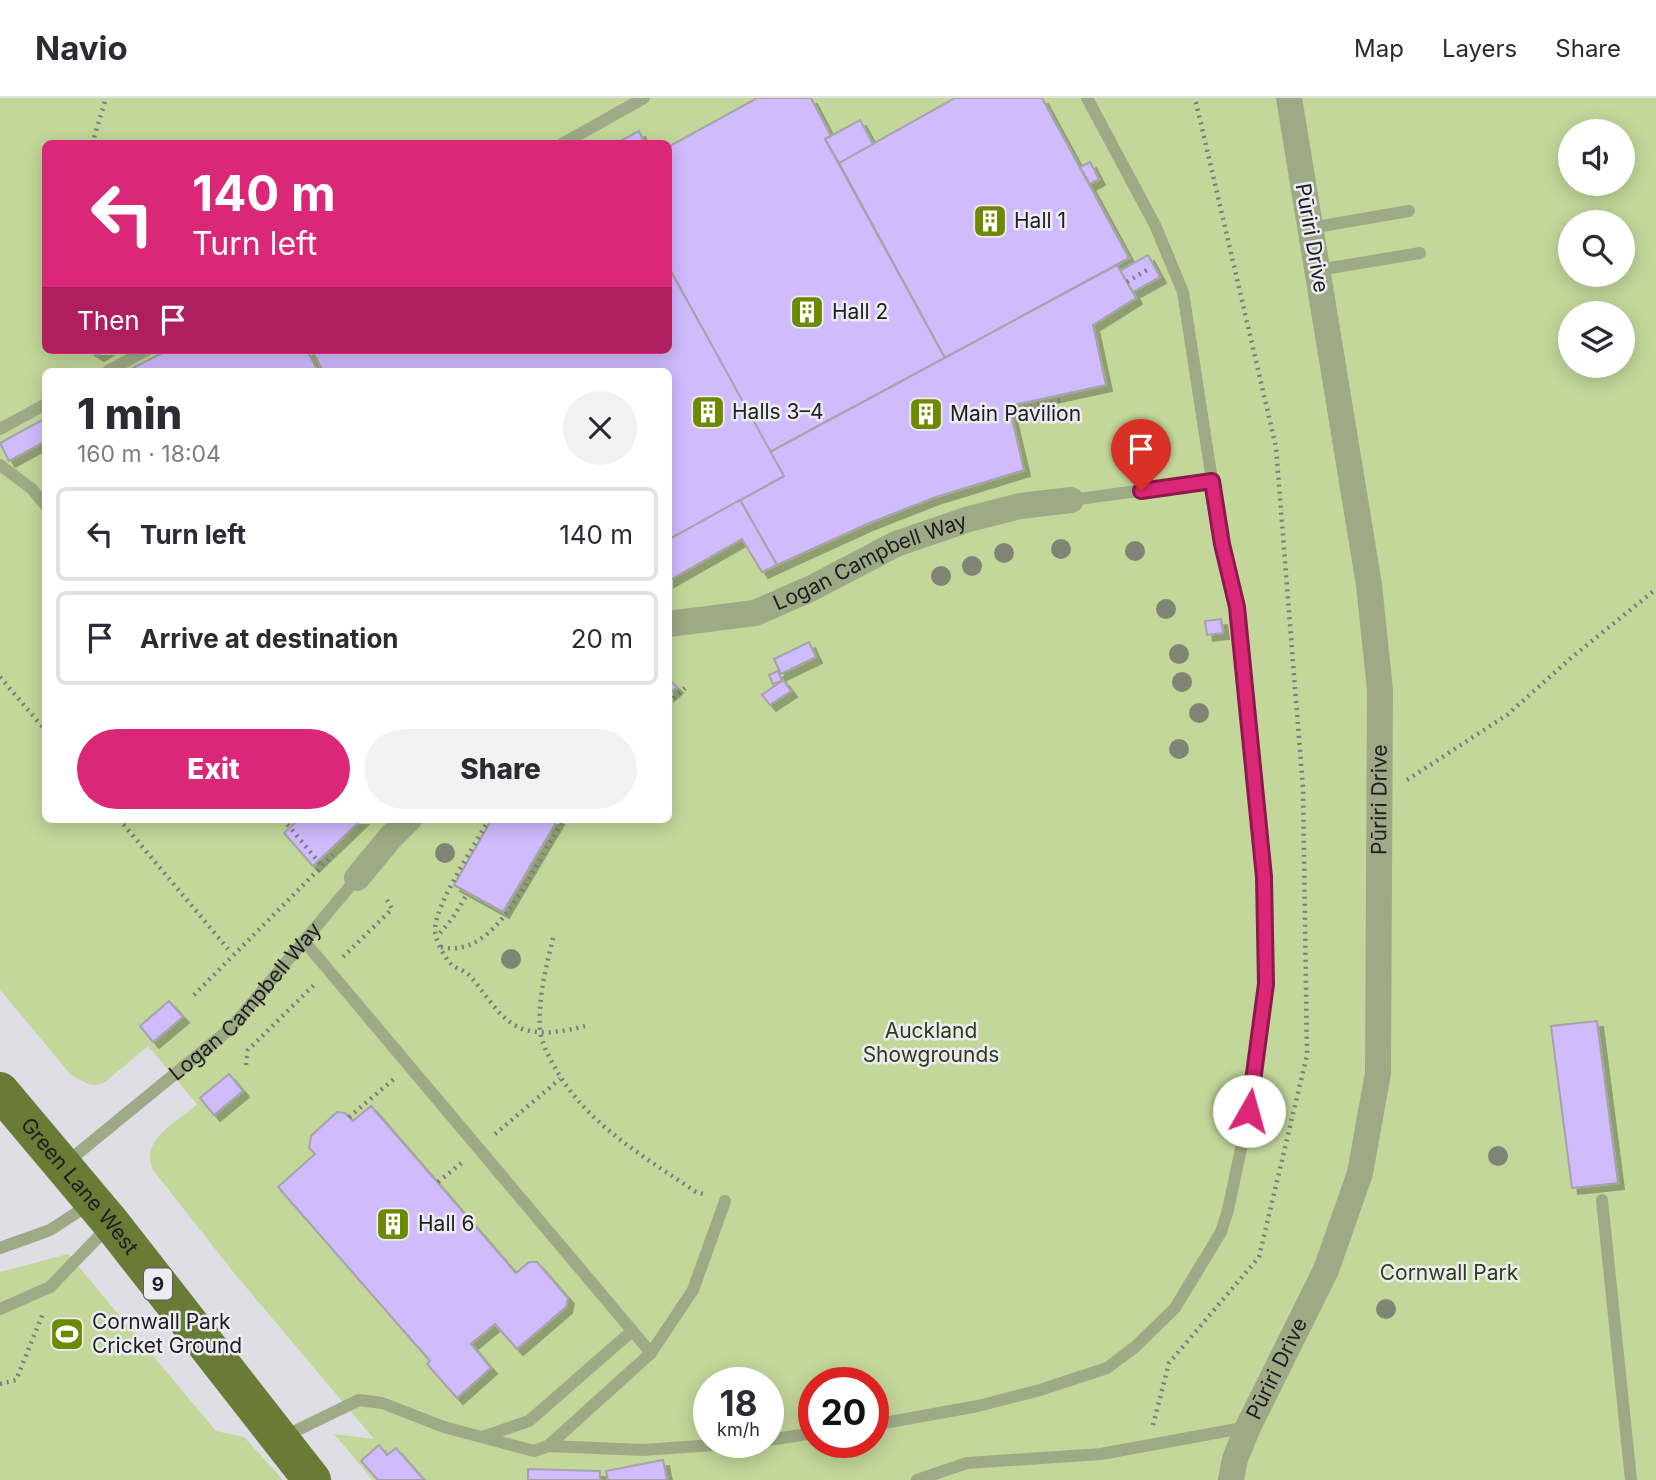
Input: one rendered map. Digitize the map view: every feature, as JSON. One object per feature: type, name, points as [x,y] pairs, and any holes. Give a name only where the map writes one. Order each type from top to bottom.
[{"type":"main road","name":"Green Lane West","points":[[0,1091],[102,1213],[312,1480]]},
{"type":"street","name":"Pūriri Drive","points":[[1231,1480],[1235,1459],[1248,1427],[1326,1270],[1360,1173],[1378,1073],[1380,690],[1369,585],[1289,98]]},
{"type":"street","name":"Logan Campbell Way","points":[[672,623],[755,612],[812,588],[896,544],[970,519],[1020,506],[1071,500]]},
{"type":"street","name":"Logan Campbell Way","points":[[357,878],[406,823]]},
{"type":"lane","points":[[569,140],[644,98]]},
{"type":"lane","points":[[889,1422],[978,1406],[1040,1390],[1107,1368],[1135,1347],[1174,1308],[1221,1232],[1249,1111],[1266,984],[1264,877],[1237,607],[1222,544],[1183,292],[1155,225],[1088,99]]},
{"type":"lane","points":[[1310,228],[1409,212]]},
{"type":"lane","points":[[1318,270],[1420,253]]},
{"type":"lane","points":[[114,368],[140,354]]},
{"type":"lane","points":[[0,429],[42,406]]},
{"type":"lane","points":[[0,465],[32,489],[42,501]]},
{"type":"lane","points":[[1071,500],[1212,481]]},
{"type":"lane","name":"Logan Campbell Way","points":[[63,1165],[231,1028],[357,878]]},
{"type":"lane","points":[[304,941],[651,1353]]},
{"type":"lane","points":[[1602,1200],[1631,1480]]},
{"type":"lane","points":[[548,1446],[651,1353],[693,1290],[725,1201]]},
{"type":"lane","points":[[0,1248],[102,1213]]},
{"type":"lane","points":[[0,1309],[50,1287],[102,1213]]},
{"type":"lane","points":[[481,1437],[529,1421],[632,1331]]},
{"type":"lane","points":[[278,1439],[359,1400],[382,1404],[444,1427],[534,1451],[548,1446],[643,1450],[693,1446]]},
{"type":"lane","points":[[917,1480],[967,1463],[1101,1454],[1248,1427]]},
{"type":"path","points":[[93,140],[106,98]]},
{"type":"path","points":[[1010,411],[1062,400]]},
{"type":"path","points":[[1402,784],[1507,715],[1571,658],[1656,589]]},
{"type":"path","points":[[0,677],[42,727]]},
{"type":"path","points":[[672,699],[685,688]]},
{"type":"path","points":[[122,823],[228,950]]},
{"type":"path","points":[[286,823],[322,866]]},
{"type":"path","points":[[487,823],[445,899],[437,920],[435,932],[441,947],[451,964],[466,972],[503,1018],[526,1030],[557,1033],[584,1026]]},
{"type":"path","points":[[441,947],[458,948],[471,944],[482,938],[507,915],[563,823]]},
{"type":"path","points":[[194,995],[333,855]]},
{"type":"path","points":[[440,933],[468,893]]},
{"type":"path","points":[[552,938],[544,980],[540,1031],[544,1046],[561,1079],[584,1110],[612,1135],[696,1192],[725,1201]]},
{"type":"path","points":[[349,1117],[409,1066]]},
{"type":"path","points":[[530,1102],[561,1079]]},
{"type":"path","points":[[0,1384],[16,1380],[40,1323],[50,1287]]},
{"type":"green space","name":"Auckland Showgrounds","points":[[0,98],[1656,98],[1656,1480],[373,1480],[334,1434],[374,1439],[234,1273],[153,1170],[151,1149],[156,1140],[197,1104],[148,1046],[105,1082],[88,1084],[71,1075],[0,990]]},
{"type":"green space","name":"Cornwall Park Cricket Ground","points":[[68,1254],[216,1431],[244,1437],[283,1480],[0,1480],[0,1272]]},
{"type":"building","name":"Hall 2","points":[[757,98],[811,98],[831,136],[825,139],[945,358],[770,452],[672,273],[672,145]]},
{"type":"building","name":"Hall 1","points":[[955,98],[1042,98],[1129,258],[945,358],[839,163]]},
{"type":"building","points":[[860,120],[873,144],[839,163],[825,139]]},
{"type":"building","points":[[639,131],[643,140],[622,140]]},
{"type":"building","points":[[1090,162],[1099,179],[1090,184],[1080,167]]},
{"type":"building","points":[[1148,255],[1160,277],[1133,292],[1120,271]]},
{"type":"building","name":"Main Pavilion","points":[[1117,265],[1136,298],[1093,325],[1106,385],[1009,406],[1024,470],[933,498],[867,524],[777,565],[740,500],[784,476],[770,452]]},
{"type":"building","name":"Halls 3–4","points":[[672,273],[784,476],[672,538],[672,368],[321,368],[314,354],[672,354]]},
{"type":"building","points":[[160,354],[309,354],[316,368],[133,368]]},
{"type":"building","points":[[42,420],[42,443],[9,461],[0,443]]},
{"type":"building","points":[[740,500],[777,565],[762,572],[742,539],[672,579],[672,538]]},
{"type":"building","points":[[1221,619],[1223,633],[1207,635],[1205,621]]},
{"type":"building","points":[[809,642],[816,657],[781,674],[774,659]]},
{"type":"building","points":[[778,671],[782,681],[773,684],[769,675]]},
{"type":"building","points":[[783,680],[791,691],[770,705],[762,695]]},
{"type":"building","points":[[295,823],[358,823],[313,866],[284,833]]},
{"type":"building","points":[[490,823],[556,823],[503,912],[454,885]]},
{"type":"building","points":[[169,1001],[183,1017],[153,1042],[140,1026]]},
{"type":"building","points":[[1597,1021],[1618,1183],[1572,1188],[1551,1026]]},
{"type":"building","points":[[229,1074],[243,1091],[214,1115],[200,1098]]},
{"type":"building","name":"Hall 6","points":[[371,1106],[516,1273],[529,1262],[537,1262],[568,1298],[566,1307],[517,1349],[495,1324],[471,1344],[491,1368],[457,1398],[427,1364],[430,1361],[278,1187],[315,1154],[309,1148],[311,1136],[337,1112],[345,1113],[353,1121]]},
{"type":"building","points":[[379,1445],[387,1455],[396,1448],[424,1480],[378,1480],[361,1461]]},
{"type":"building","points":[[663,1460],[667,1480],[608,1480],[606,1471]]},
{"type":"building","points":[[528,1469],[600,1471],[600,1480],[528,1480]]},
{"type":"place","name":"Hall 1","points":[[990,221]]},
{"type":"place","name":"Hall 2","points":[[807,312]]},
{"type":"place","name":"Halls 3–4","points":[[708,412]]},
{"type":"place","name":"Main Pavilion","points":[[926,414]]},
{"type":"place","name":"Hall 6","points":[[393,1224]]},
{"type":"place","name":"Cornwall Park Cricket Ground","points":[[67,1334]]},
{"type":"route","points":[[1141,491],[1212,481],[1222,544],[1237,607],[1264,877],[1266,984],[1249,1111]]},
{"type":"park label","name":"Cornwall Park","points":[[1449,1273]]}]
